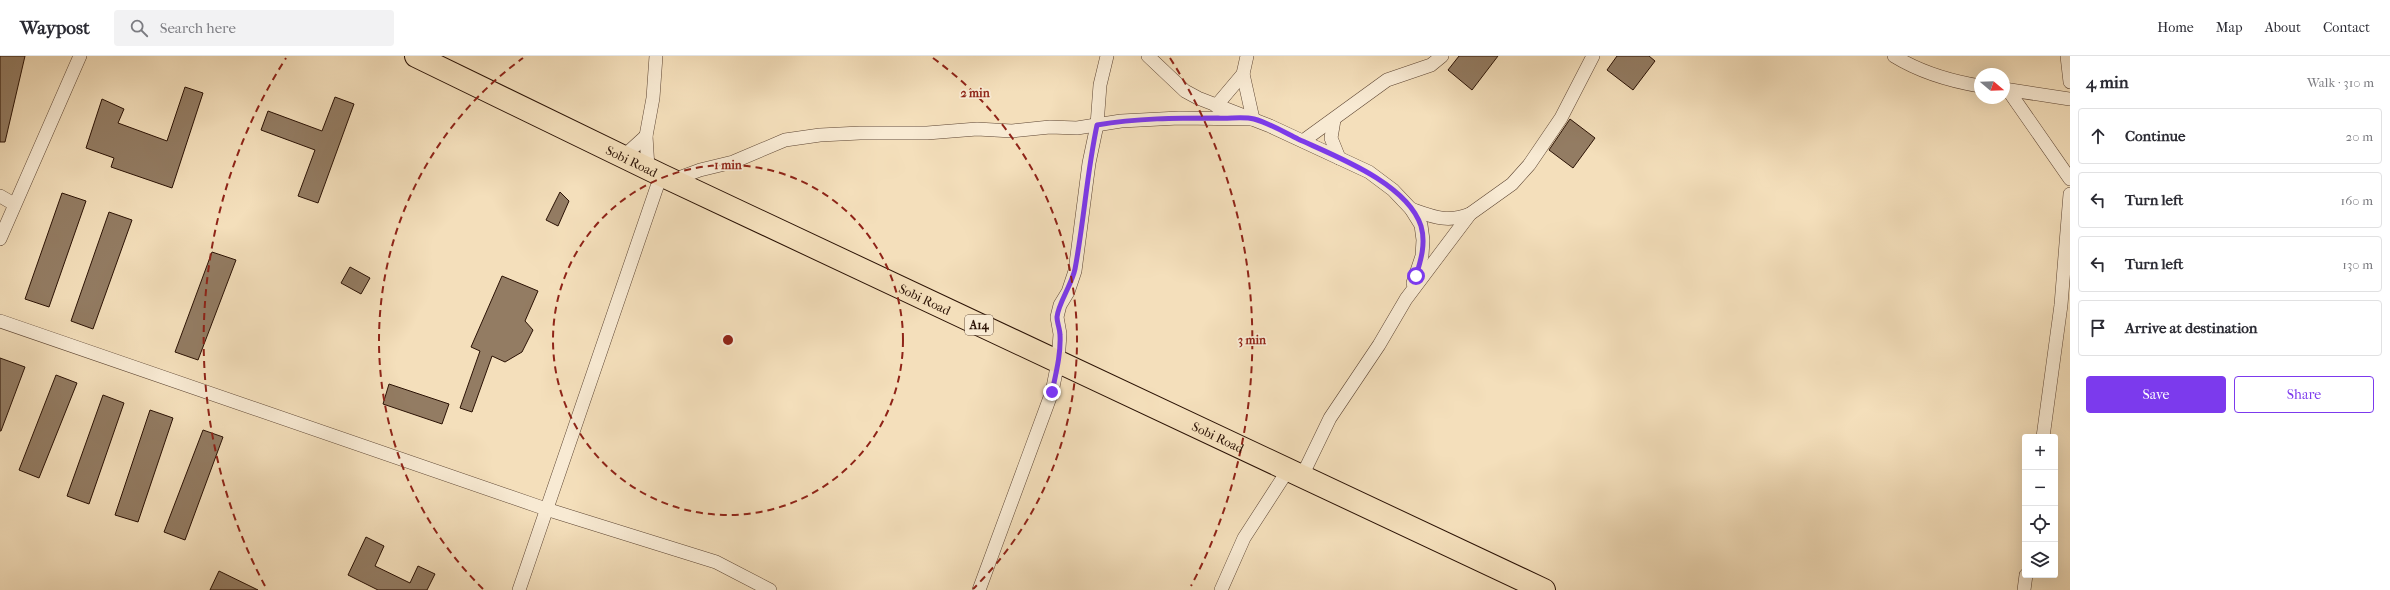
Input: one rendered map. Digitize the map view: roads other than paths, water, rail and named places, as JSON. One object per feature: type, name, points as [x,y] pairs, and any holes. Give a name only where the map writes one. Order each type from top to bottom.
[{"type":"highway","name":"Sobi Road","points":[[416,56],[660,175],[1544,590]]},
{"type":"street","points":[[0,239],[80,56]]},
{"type":"street","points":[[520,590],[546,509],[660,175],[646,136],[653,98],[656,56]]},
{"type":"street","points":[[979,590],[1052,392],[1058,362],[1060,334],[1057,317],[1060,305],[1068,292],[1075,271],[1089,163],[1097,125],[1100,85],[1107,56]]},
{"type":"street","points":[[1148,56],[1185,91],[1216,106],[1253,119],[1340,158],[1369,172],[1393,190],[1411,209],[1421,225],[1423,240],[1422,256],[1406,299]]},
{"type":"street","points":[[1247,56],[1243,74],[1253,119]]},
{"type":"street","points":[[1303,141],[1334,120],[1347,107],[1387,80],[1431,65],[1442,56]]},
{"type":"street","points":[[1411,209],[1442,218],[1456,220],[1470,214],[1512,184],[1529,166],[1561,118],[1593,56]]},
{"type":"street","points":[[1894,56],[1914,68],[1974,85]]},
{"type":"street","points":[[2067,56],[2070,82]]},
{"type":"street","points":[[1216,106],[1243,74]]},
{"type":"street","points":[[2010,90],[2070,98]]},
{"type":"street","points":[[2010,95],[2070,179]]},
{"type":"street","points":[[660,175],[700,170],[733,162],[785,140],[860,133],[927,133],[977,129],[1012,131],[1050,128],[1077,128],[1122,121],[1179,118],[1253,119]]},
{"type":"street","points":[[1334,120],[1331,138],[1340,158]]},
{"type":"street","points":[[623,156],[646,136]]},
{"type":"street","points":[[2043,434],[2061,305],[2070,194]]},
{"type":"street","points":[[0,196],[14,204]]},
{"type":"street","points":[[1221,590],[1244,538],[1295,473],[1379,345],[1406,299],[1470,214]]},
{"type":"street","points":[[0,321],[546,509],[716,562],[770,590]]},
{"type":"street","points":[[2024,590],[2026,578]]}]
